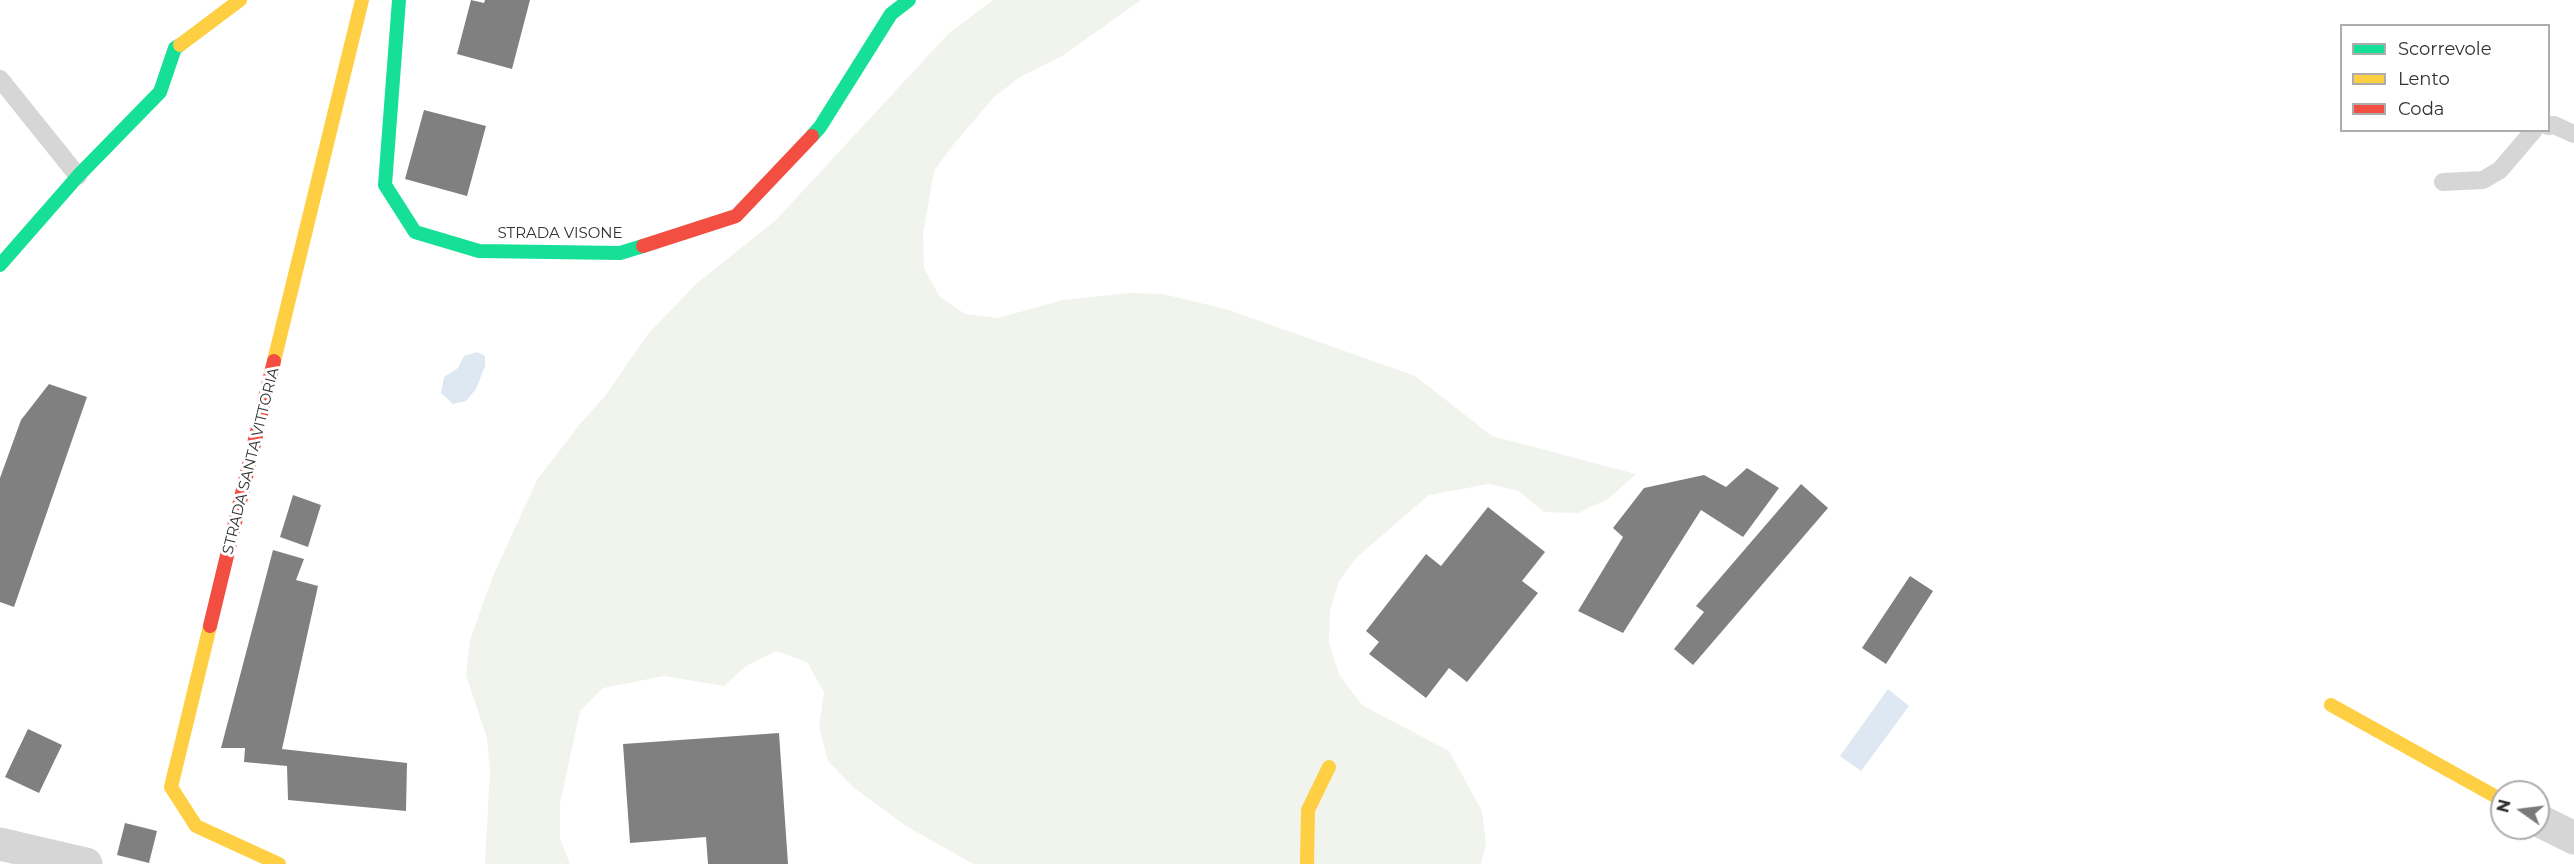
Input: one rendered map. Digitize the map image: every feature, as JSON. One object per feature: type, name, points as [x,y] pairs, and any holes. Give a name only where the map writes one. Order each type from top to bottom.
[{"type":"street","points":[[0,265],[78,177],[160,92],[175,48],[240,0]]},
{"type":"street","name":"STRADA SANTA VITTORIA","points":[[279,864],[196,826],[171,787],[362,0]]},
{"type":"street","name":"STRADA VISONE","points":[[399,0],[385,185],[415,232],[479,251],[620,253],[736,216],[820,127],[895,5]]},
{"type":"street","points":[[2331,705],[2490,793]]},
{"type":"street","points":[[1307,864],[1308,810],[1329,768]]},
{"type":"street","points":[[2550,826],[2574,838]]},
{"type":"street","points":[[0,844],[86,864]]},
{"type":"lane","points":[[0,80],[78,177]]},
{"type":"lane","points":[[2550,126],[2554,125],[2574,134]]},
{"type":"lane","points":[[2444,182],[2483,180],[2500,170],[2532,132]]},
{"type":"shaded area","points":[[993,0],[1141,0],[1062,56],[1020,77],[994,97],[934,171],[923,234],[924,268],[939,296],[965,314],[998,318],[1063,300],[1130,293],[1163,294],[1229,310],[1415,376],[1492,436],[1636,474],[1608,499],[1578,513],[1544,512],[1519,491],[1489,484],[1429,495],[1357,557],[1339,581],[1330,611],[1329,644],[1340,676],[1362,705],[1449,751],[1482,811],[1486,843],[1481,864],[973,864],[906,826],[853,787],[828,761],[819,727],[824,692],[807,662],[776,651],[746,666],[724,686],[664,676],[603,688],[580,711],[560,803],[560,839],[570,864],[485,864],[490,771],[487,738],[466,675],[470,640],[493,576],[537,480],[580,424],[605,396],[648,334],[696,284],[775,221],[949,33]]},
{"type":"shaded area","points":[[477,352],[485,356],[485,366],[476,389],[466,401],[453,404],[441,393],[444,377],[458,368],[464,356]]},
{"type":"shaded area","points":[[1888,689],[1909,706],[1861,771],[1840,756]]},
{"type":"building","points":[[471,0],[484,3],[485,0],[530,0],[512,69],[457,54]]},
{"type":"building","points":[[424,110],[486,126],[467,196],[405,179]]},
{"type":"building","points":[[49,384],[87,397],[14,607],[0,602],[0,478],[21,420]]},
{"type":"building","points":[[1747,468],[1779,488],[1743,537],[1701,510],[1623,633],[1578,611],[1623,537],[1613,528],[1644,488],[1704,475],[1726,487]]},
{"type":"building","points":[[1801,484],[1828,508],[1693,665],[1674,649],[1704,612],[1696,606]]},
{"type":"building","points":[[293,495],[321,505],[308,547],[280,537]]},
{"type":"building","points":[[1488,507],[1545,552],[1522,581],[1538,593],[1467,682],[1449,668],[1426,698],[1369,654],[1379,642],[1366,631],[1426,554],[1441,566]]},
{"type":"building","points":[[273,550],[304,559],[296,580],[318,586],[282,749],[407,763],[406,811],[288,800],[287,766],[244,762],[245,748],[221,748]]},
{"type":"building","points":[[1910,576],[1933,591],[1886,664],[1862,648]]},
{"type":"building","points":[[28,729],[62,745],[39,793],[5,777]]},
{"type":"building","points":[[779,733],[788,864],[708,864],[706,837],[630,843],[623,744]]},
{"type":"building","points":[[125,823],[157,831],[149,863],[117,855]]},
{"type":"traffic: fast","points":[[399,0],[385,185],[415,232],[479,251],[620,253],[643,246]]},
{"type":"traffic: fast","points":[[812,136],[820,127],[891,14],[909,0]]},
{"type":"traffic: fast","points":[[0,265],[78,176],[160,92],[175,48],[180,45]]},
{"type":"traffic: slow","points":[[180,45],[240,0]]},
{"type":"traffic: slow","points":[[274,361],[362,0]]},
{"type":"traffic: slow","points":[[210,626],[171,787],[196,826],[279,864]]},
{"type":"traffic: slow","points":[[2331,705],[2490,793]]},
{"type":"traffic: slow","points":[[1307,864],[1308,810],[1329,767]]},
{"type":"traffic: jam","points":[[643,246],[736,216],[812,136]]},
{"type":"traffic: jam","points":[[210,626],[274,361]]}]
